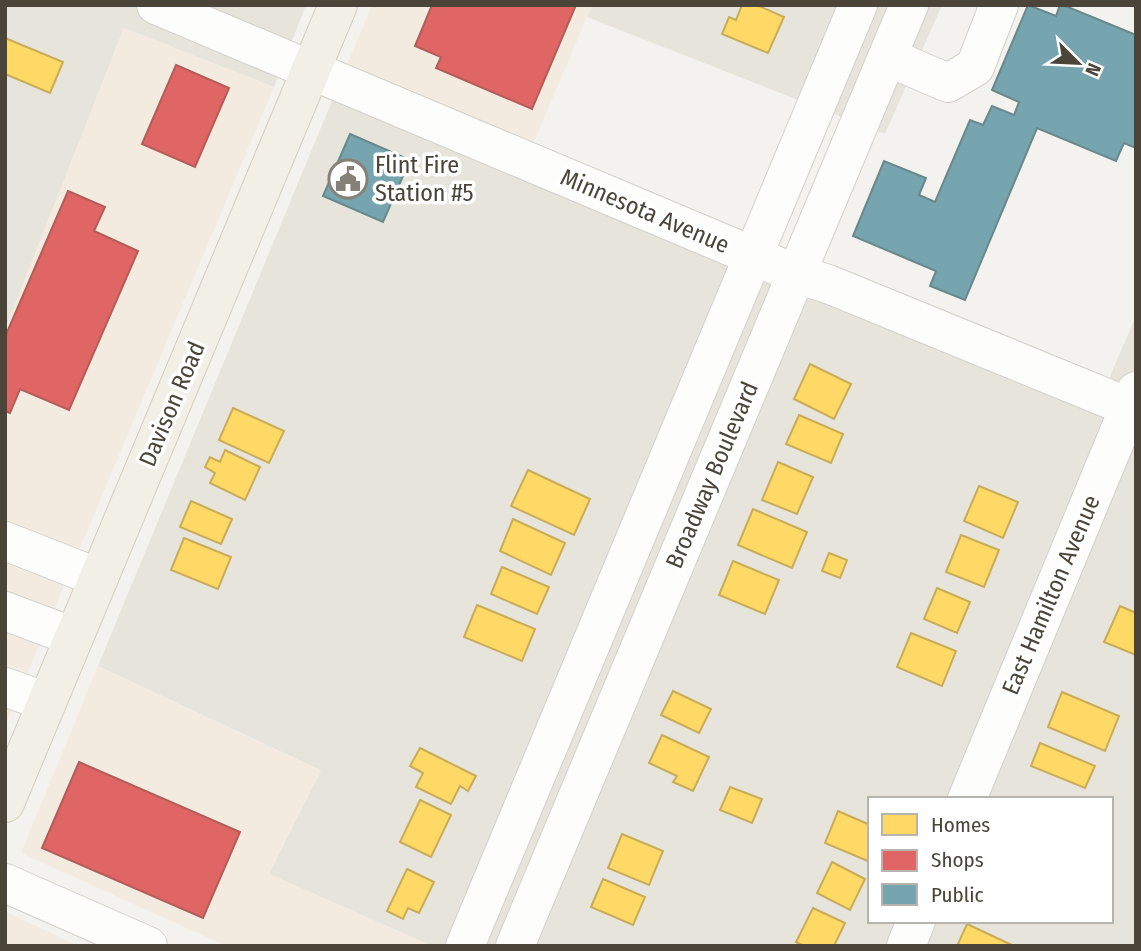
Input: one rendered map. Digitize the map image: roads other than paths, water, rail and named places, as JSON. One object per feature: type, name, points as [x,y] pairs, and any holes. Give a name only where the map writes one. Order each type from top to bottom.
[{"type":"main road","name":"Davison Road","points":[[5,803],[338,5]]},
{"type":"street","name":"Minnesota Avenue","points":[[156,5],[796,274],[828,284],[1133,403]]},
{"type":"street","name":"Broadway Boulevard","points":[[465,946],[858,5]]},
{"type":"street","name":"Broadway Boulevard","points":[[516,946],[909,5]]},
{"type":"street","points":[[888,57],[948,83],[975,67],[999,5]]},
{"type":"street","name":"East Hamilton Avenue","points":[[968,797],[1133,403]]},
{"type":"street","points":[[5,541],[99,578]]},
{"type":"street","points":[[5,611],[74,637]]},
{"type":"street","points":[[5,687],[47,702]]},
{"type":"street","points":[[5,883],[148,946]]},
{"type":"street","points":[[906,946],[915,923]]},
{"type":"place","name":"Flint Fire Station #5","points":[[348,179]]}]
